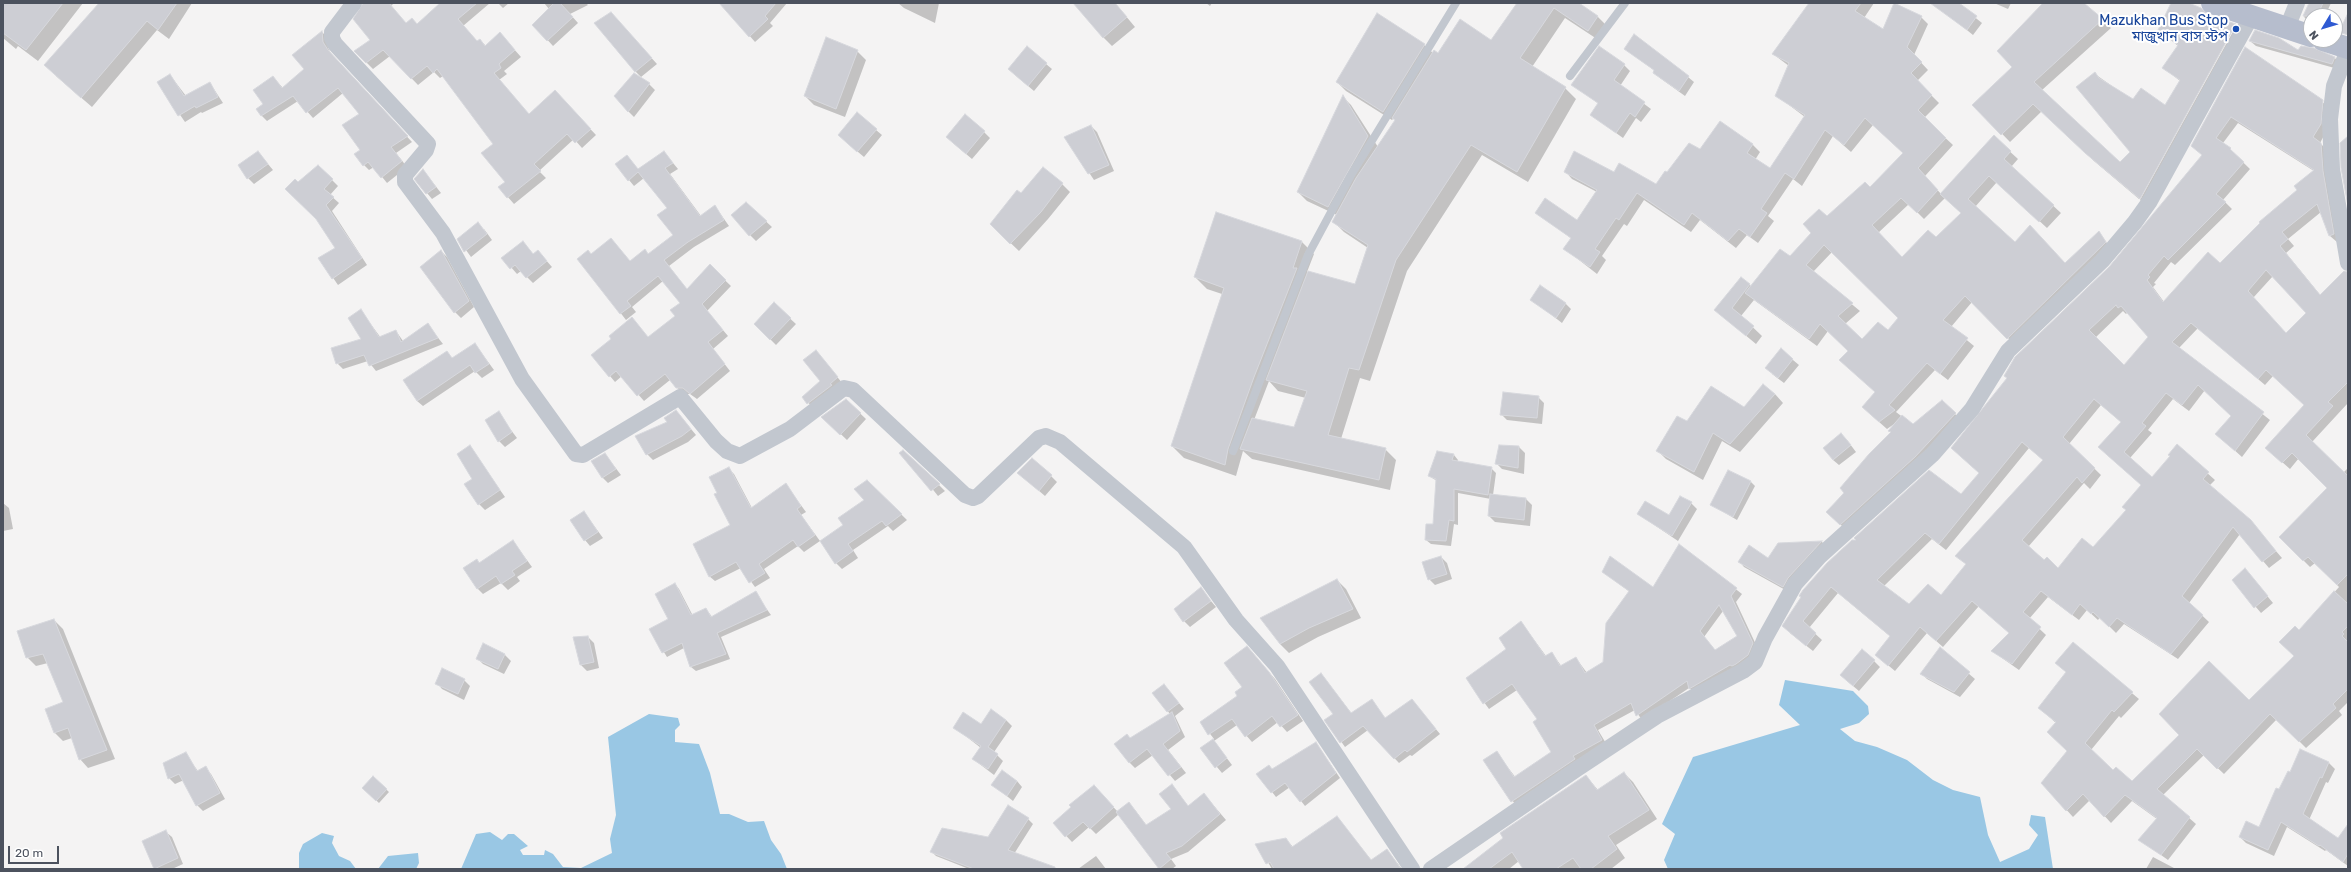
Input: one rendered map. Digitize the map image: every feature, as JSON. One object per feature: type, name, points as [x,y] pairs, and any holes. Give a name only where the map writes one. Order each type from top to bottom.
[{"type":"main road","points":[[2212,3],[2303,33]]},
{"type":"street","points":[[354,3],[332,32],[335,44],[428,144],[426,150],[405,175],[404,182],[443,233],[522,379],[576,454],[583,454],[680,397],[716,442],[727,451],[740,456],[790,429],[844,388],[853,390],[965,495],[973,498],[978,496],[1039,438],[1046,436],[1060,442],[1184,547],[1236,620],[1278,666],[1412,869]]},
{"type":"street","points":[[2287,28],[2297,3]]},
{"type":"street","points":[[1431,869],[1576,769],[1657,716],[1743,672],[1755,662],[1765,638],[1795,584],[1820,556],[1943,443],[1972,409],[2008,351],[2102,261],[2135,222],[2150,201],[2251,17]]},
{"type":"street","points":[[2348,49],[2334,86],[2330,119],[2332,169],[2348,263]]},
{"type":"lane","points":[[1233,451],[1308,255],[1355,168],[1456,3]]},
{"type":"lane","points":[[1570,76],[1625,3]]},
{"type":"water","points":[[1785,680],[1853,691],[1868,706],[1869,714],[1859,723],[1840,729],[1855,741],[1877,747],[1907,760],[1933,780],[1953,790],[1980,797],[1988,835],[2000,862],[2029,849],[2038,835],[2029,825],[2031,815],[2045,817],[2053,869],[1668,869],[1664,860],[1675,834],[1662,824],[1693,757],[1800,725],[1779,705]]},
{"type":"water","points":[[649,714],[678,718],[680,725],[675,730],[675,742],[699,744],[710,773],[720,814],[729,814],[748,822],[764,821],[771,840],[781,854],[787,869],[461,869],[476,834],[490,832],[502,840],[508,834],[514,834],[528,846],[520,850],[523,855],[544,855],[545,850],[553,854],[563,867],[581,868],[612,853],[610,839],[616,815],[608,737]]},
{"type":"water","points":[[322,833],[334,836],[332,843],[339,856],[350,861],[356,869],[299,869],[299,853],[303,844]]},
{"type":"water","points":[[418,853],[419,863],[416,869],[378,869],[388,856]]},
{"type":"building","points":[[3,3],[63,3],[26,50],[3,33]]},
{"type":"building","points":[[99,3],[177,3],[158,30],[147,21],[81,98],[44,65]]},
{"type":"building","points":[[363,3],[389,3],[406,23],[412,18],[417,24],[440,3],[477,3],[458,19],[477,41],[480,39],[485,46],[500,32],[515,50],[499,64],[501,68],[494,73],[529,114],[555,90],[591,129],[575,143],[567,134],[534,164],[541,171],[507,198],[498,187],[505,182],[481,153],[493,144],[437,69],[433,73],[427,66],[411,79],[383,50],[366,63],[354,51],[370,40],[353,19]]},
{"type":"building","points":[[554,3],[560,3],[573,17],[547,41],[532,25]]},
{"type":"building","points":[[719,3],[776,3],[765,16],[768,19],[749,37]]},
{"type":"building","points":[[1073,3],[1115,3],[1127,17],[1103,38]]},
{"type":"building","points":[[1517,3],[1579,3],[1598,16],[1588,31],[1554,8],[1520,58],[1566,87],[1517,172],[1471,145],[1396,260],[1359,370],[1349,368],[1328,435],[1386,448],[1379,480],[1240,449],[1252,418],[1294,427],[1307,391],[1266,380],[1308,271],[1355,284],[1368,245],[1332,222],[1356,178],[1395,120],[1392,118],[1434,50],[1438,53],[1460,19],[1491,40]]},
{"type":"building","points":[[1809,3],[1861,3],[1855,11],[1883,29],[1894,3],[1922,16],[1907,47],[1922,62],[1911,73],[1932,95],[1918,110],[1946,138],[1918,168],[1938,190],[1917,213],[1901,198],[1872,225],[1902,257],[1928,230],[1936,237],[1961,213],[1940,194],[1994,135],[2011,151],[2004,159],[2054,205],[2039,222],[1989,176],[1968,199],[2015,242],[2030,225],[2065,263],[2099,231],[2106,242],[2007,339],[1965,296],[1943,320],[1968,338],[1940,374],[1927,363],[1889,405],[1895,410],[1879,422],[1862,407],[1875,392],[1839,360],[1848,351],[1820,324],[1809,339],[1745,293],[1780,249],[1790,256],[1811,233],[1803,224],[1819,209],[1827,216],[1865,182],[1870,187],[1903,153],[1865,118],[1844,145],[1825,130],[1794,179],[1785,173],[1761,209],[1767,213],[1750,237],[1739,229],[1728,241],[1692,213],[1684,225],[1637,193],[1619,220],[1616,218],[1595,249],[1600,252],[1590,267],[1563,249],[1571,238],[1535,213],[1545,198],[1577,220],[1597,190],[1564,172],[1574,151],[1614,172],[1619,163],[1656,184],[1689,143],[1700,149],[1720,121],[1753,144],[1747,153],[1770,168],[1805,115],[1775,96],[1789,63],[1772,54]],"holes":[[[1824,245],[1898,318],[1888,330],[1878,322],[1862,339],[1838,316],[1853,303],[1806,265]]]},
{"type":"building","points":[[1930,3],[1959,3],[1977,16],[1967,30]]},
{"type":"building","points":[[2043,3],[2084,3],[2103,19],[2034,82],[2120,162],[2130,152],[2076,87],[2095,72],[2099,78],[2133,99],[2141,88],[2165,105],[2180,80],[2162,68],[2178,45],[2158,30],[2171,3],[2189,3],[2201,8],[2208,15],[2236,24],[2140,199],[2085,153],[2033,104],[2001,135],[1972,105],[2012,67],[1997,51]]},
{"type":"building","points":[[2309,3],[2323,3],[2321,8],[2307,8]]},
{"type":"building","points":[[611,12],[652,58],[635,72],[594,23]]},
{"type":"building","points":[[1377,13],[1425,44],[1383,112],[1336,82]]},
{"type":"building","points":[[2348,13],[2348,35],[2343,33],[2343,24]]},
{"type":"building","points":[[2255,30],[2279,38],[2298,50],[2301,46],[2303,48],[2314,48],[2335,57],[2332,64],[2249,41]]},
{"type":"building","points":[[322,31],[323,42],[328,50],[408,136],[391,147],[402,161],[381,178],[368,162],[363,166],[354,154],[360,150],[342,125],[359,114],[338,88],[306,113],[293,96],[261,116],[256,109],[263,104],[253,90],[273,76],[282,88],[304,69],[292,55]]},
{"type":"building","points":[[1634,34],[1689,76],[1679,91],[1653,73],[1654,70],[1624,49]]},
{"type":"building","points":[[826,37],[858,50],[836,109],[804,96]]},
{"type":"building","points":[[1027,46],[1047,63],[1028,86],[1008,69]]},
{"type":"building","points":[[1599,46],[1625,64],[1614,80],[1645,102],[1635,117],[1630,113],[1616,133],[1590,115],[1598,103],[1571,85]]},
{"type":"building","points":[[2245,47],[2323,100],[2321,124],[2313,137],[2321,143],[2323,171],[2334,234],[2329,236],[2317,204],[2282,232],[2288,239],[2280,246],[2320,295],[2344,271],[2348,272],[2348,382],[2328,402],[2333,406],[2306,435],[2348,476],[2348,574],[2337,585],[2308,557],[2303,561],[2279,537],[2327,488],[2292,453],[2282,463],[2265,448],[2304,405],[2266,370],[2258,379],[2191,323],[2172,342],[2264,412],[2235,451],[2215,434],[2231,416],[2198,385],[2182,405],[2166,393],[2142,423],[2146,426],[2124,452],[2152,477],[2170,456],[2168,455],[2177,444],[2209,472],[2203,479],[2251,520],[2276,551],[2262,562],[2233,527],[2182,596],[2203,615],[2171,654],[2117,618],[2109,627],[2093,612],[2091,614],[2080,604],[2072,615],[2041,591],[2023,612],[2041,627],[2012,664],[1991,651],[2009,633],[1972,601],[1936,641],[1920,627],[1888,666],[1875,655],[1890,636],[1831,587],[1803,621],[1816,633],[1806,646],[1782,626],[1801,597],[1799,596],[1803,590],[1827,563],[1852,540],[1856,540],[1854,538],[1929,470],[1961,494],[1979,473],[1951,448],[2007,378],[2004,376],[2015,357],[2109,267],[2202,155],[2191,146]],"holes":[[[2231,117],[2314,170],[2294,186],[2297,190],[2259,222],[2260,223],[2220,263],[2208,252],[2163,302],[2147,280],[2150,277],[2148,275],[2164,256],[2168,260],[2226,202],[2216,194],[2244,162],[2230,149],[2231,148],[2216,138]],[[2266,270],[2306,313],[2286,333],[2248,291]],[[2116,305],[2118,308],[2121,306],[2148,337],[2124,365],[2089,330]],[[2094,399],[2121,422],[2098,447],[2141,485],[2122,507],[2126,510],[2093,547],[2082,538],[2058,568],[2047,557],[2044,560],[2022,540],[2077,477],[2082,483],[2095,468],[2063,437]],[[2022,442],[2043,460],[1955,556],[1966,564],[1941,595],[1928,584],[1909,604],[1877,580],[1925,533],[1939,544]]]},
{"type":"building","points":[[634,73],[650,83],[628,112],[614,96]]},
{"type":"building","points":[[170,74],[184,96],[210,82],[218,97],[196,108],[195,106],[178,116],[157,82]]},
{"type":"building","points":[[1343,95],[1368,136],[1328,207],[1297,192]]},
{"type":"building","points":[[857,112],[877,129],[857,152],[838,135]]},
{"type":"building","points":[[965,114],[985,131],[966,154],[946,137]]},
{"type":"building","points":[[1091,125],[1109,165],[1088,174],[1064,137]]},
{"type":"building","points":[[2348,136],[2348,206],[2341,168],[2340,143]]},
{"type":"building","points":[[258,151],[268,164],[247,179],[238,165]]},
{"type":"building","points":[[664,151],[673,163],[665,168],[700,216],[715,205],[724,220],[688,242],[664,260],[687,289],[710,264],[726,280],[702,304],[723,330],[708,342],[725,364],[690,394],[683,388],[676,388],[665,374],[637,396],[616,371],[609,377],[591,355],[611,339],[609,336],[632,317],[648,337],[675,316],[670,310],[680,303],[658,276],[627,301],[631,306],[620,314],[577,259],[588,250],[591,254],[611,238],[630,261],[645,249],[648,254],[673,235],[657,215],[667,208],[638,172],[628,181],[615,164],[627,155],[638,169]]},
{"type":"building","points":[[318,165],[333,179],[324,189],[334,197],[326,205],[362,258],[332,279],[318,258],[335,248],[316,219],[285,189],[295,179],[298,182]]},
{"type":"building","points":[[1043,167],[1063,183],[1041,212],[1010,244],[990,224],[1017,190],[1021,193]]},
{"type":"building","points":[[423,169],[436,187],[426,194],[414,179]]},
{"type":"building","points":[[746,202],[767,221],[749,236],[731,215]]},
{"type":"building","points":[[1216,212],[1302,241],[1293,268],[1297,268],[1254,377],[1228,449],[1225,465],[1171,446],[1224,288],[1194,277]]},
{"type":"building","points":[[478,222],[487,234],[464,252],[457,239]]},
{"type":"building","points":[[523,241],[533,254],[538,250],[547,261],[526,278],[515,265],[510,269],[501,258]]},
{"type":"building","points":[[441,250],[469,301],[454,313],[420,267]]},
{"type":"building","points":[[1741,277],[1750,284],[1732,308],[1754,326],[1746,336],[1714,310]]},
{"type":"building","points":[[1540,285],[1566,303],[1556,318],[1530,300]]},
{"type":"building","points":[[774,302],[791,318],[770,340],[754,324]]},
{"type":"building","points":[[361,309],[379,337],[396,330],[401,342],[428,323],[438,338],[369,366],[364,355],[336,364],[331,348],[361,339],[348,318]]},
{"type":"building","points":[[475,343],[489,364],[475,373],[470,365],[417,401],[403,380],[447,351],[452,358]]},
{"type":"building","points":[[1781,348],[1793,359],[1778,378],[1765,368]]},
{"type":"building","points":[[816,350],[838,377],[830,384],[832,385],[807,404],[802,397],[820,381],[803,360]]},
{"type":"building","points":[[1763,384],[1775,394],[1730,444],[1713,433],[1694,472],[1656,451],[1677,416],[1687,421],[1711,386],[1744,407]]},
{"type":"building","points":[[1503,392],[1539,396],[1537,418],[1500,415]]},
{"type":"building","points":[[846,399],[861,413],[840,435],[821,417]]},
{"type":"building","points":[[1942,400],[1956,413],[1915,457],[1840,525],[1826,512],[1844,493],[1840,488],[1869,454],[1891,432],[1888,431],[1902,415],[1913,424]]},
{"type":"building","points":[[676,410],[691,429],[682,436],[646,455],[635,436],[667,422],[664,418]]},
{"type":"building","points":[[499,411],[512,432],[498,442],[485,420]]},
{"type":"building","points":[[1841,433],[1851,445],[1833,460],[1823,448]]},
{"type":"building","points":[[470,445],[500,490],[478,505],[464,484],[472,479],[457,454]]},
{"type":"building","points":[[1499,445],[1519,446],[1518,468],[1495,464]]},
{"type":"building","points":[[903,450],[940,484],[931,491],[899,453]]},
{"type":"building","points":[[1437,451],[1454,454],[1452,460],[1492,467],[1488,495],[1454,489],[1454,521],[1449,520],[1446,541],[1425,540],[1426,524],[1433,524],[1436,479],[1428,476]]},
{"type":"building","points":[[605,453],[616,469],[602,478],[591,461]]},
{"type":"building","points":[[1032,458],[1052,475],[1039,491],[1017,473]]},
{"type":"building","points":[[729,467],[751,508],[786,483],[801,506],[797,509],[815,535],[798,547],[793,540],[759,564],[765,573],[749,583],[736,562],[709,577],[693,544],[730,525],[714,494],[717,493],[709,477]]},
{"type":"building","points":[[1728,470],[1751,481],[1733,517],[1710,505]]},
{"type":"building","points":[[867,480],[902,514],[886,526],[882,521],[848,544],[853,551],[835,564],[820,541],[843,525],[838,518],[864,500],[854,489]]},
{"type":"building","points":[[1490,494],[1526,498],[1524,520],[1488,516]]},
{"type":"building","points":[[1680,496],[1692,502],[1672,536],[1637,514],[1645,501],[1669,515]]},
{"type":"building","points":[[584,511],[598,532],[584,541],[570,520]]},
{"type":"building","points":[[513,540],[527,561],[512,571],[515,575],[501,584],[496,576],[477,589],[463,568],[477,559],[479,563]]},
{"type":"building","points":[[1822,541],[1788,578],[1783,587],[1738,562],[1749,545],[1768,558],[1778,543]]},
{"type":"building","points":[[1679,544],[1737,588],[1731,596],[1753,643],[1748,655],[1736,664],[1732,666],[1730,665],[1689,689],[1687,681],[1636,716],[1631,703],[1594,725],[1602,740],[1573,756],[1575,759],[1511,802],[1483,760],[1497,751],[1514,777],[1551,752],[1533,722],[1537,719],[1512,684],[1483,704],[1466,678],[1506,649],[1499,638],[1521,621],[1545,656],[1552,652],[1560,666],[1576,657],[1585,673],[1603,662],[1606,623],[1629,591],[1602,572],[1610,556],[1653,587]],"holes":[[[1719,605],[1737,636],[1715,650],[1700,631]]]},
{"type":"building","points":[[1441,556],[1447,574],[1428,580],[1422,562]]},
{"type":"building","points":[[2245,568],[2268,596],[2254,608],[2232,580]]},
{"type":"building","points":[[1337,579],[1353,609],[1309,628],[1280,644],[1260,618]]},
{"type":"building","points":[[675,583],[691,615],[706,608],[711,617],[756,591],[767,610],[717,633],[726,654],[690,667],[682,643],[662,653],[649,629],[668,619],[655,594]]},
{"type":"building","points":[[1201,587],[1211,601],[1183,622],[1174,609]]},
{"type":"building","points":[[2334,591],[2348,604],[2348,626],[2342,632],[2344,634],[2342,636],[2348,642],[2348,689],[2333,704],[2336,708],[2299,742],[2270,714],[2217,769],[2197,749],[2157,789],[2190,817],[2161,855],[2138,840],[2157,818],[2125,795],[2104,817],[2083,794],[2066,811],[2041,783],[2067,751],[2047,732],[2056,722],[2038,708],[2066,672],[2055,663],[2073,642],[2133,692],[2114,712],[2112,710],[2085,743],[2113,770],[2116,767],[2132,781],[2179,735],[2159,714],[2209,661],[2249,700],[2294,656],[2279,642],[2295,626],[2299,630]]},
{"type":"building","points":[[54,619],[107,750],[79,760],[68,728],[54,733],[45,709],[63,702],[43,654],[26,658],[17,631]]},
{"type":"building","points":[[588,636],[594,662],[580,665],[573,637]]},
{"type":"building","points":[[483,643],[505,654],[498,669],[476,659]]},
{"type":"building","points":[[1247,646],[1269,672],[1298,715],[1280,727],[1272,716],[1245,737],[1232,719],[1208,735],[1200,722],[1237,696],[1235,692],[1242,687],[1224,663]]},
{"type":"building","points":[[1940,647],[1970,672],[1954,692],[1920,674]]},
{"type":"building","points":[[1862,649],[1875,660],[1853,686],[1840,675]]},
{"type":"building","points":[[442,668],[465,679],[458,694],[435,684]]},
{"type":"building","points":[[1321,673],[1351,713],[1372,699],[1385,718],[1412,699],[1436,729],[1407,752],[1405,750],[1394,759],[1363,726],[1340,743],[1324,720],[1333,714],[1309,682]]},
{"type":"building","points":[[1164,684],[1179,703],[1167,712],[1152,693]]},
{"type":"building","points":[[991,709],[1006,720],[988,747],[998,754],[988,769],[972,759],[981,746],[953,728],[963,712],[981,724]]},
{"type":"building","points":[[1172,712],[1180,731],[1163,744],[1181,767],[1168,776],[1147,749],[1129,763],[1114,744],[1127,734],[1130,738]]},
{"type":"building","points":[[1213,739],[1227,758],[1215,768],[1200,748]]},
{"type":"building","points":[[1316,742],[1336,773],[1300,802],[1285,783],[1271,793],[1256,774],[1269,765],[1272,769]]},
{"type":"building","points":[[2300,749],[2329,762],[2322,778],[2320,777],[2303,814],[2338,838],[2348,824],[2348,854],[2343,862],[2320,845],[2319,846],[2281,822],[2268,850],[2239,837],[2246,821],[2259,827],[2276,788],[2279,789],[2288,771],[2290,772]]},
{"type":"building","points":[[186,752],[197,771],[206,766],[220,793],[196,806],[179,774],[168,779],[163,763]]},
{"type":"building","points":[[1002,770],[1017,781],[1007,796],[991,785]]},
{"type":"building","points":[[1624,772],[1649,810],[1608,836],[1617,849],[1591,869],[1581,869],[1573,858],[1556,869],[1523,869],[1512,852],[1489,869],[1463,869],[1503,838],[1500,833],[1586,775],[1597,790]]},
{"type":"building","points":[[373,776],[387,789],[376,801],[362,788]]},
{"type":"building","points":[[1172,784],[1188,806],[1204,793],[1220,814],[1182,846],[1166,853],[1171,859],[1159,869],[1116,812],[1129,802],[1146,825],[1171,809],[1159,794]]},
{"type":"building","points":[[1094,785],[1114,807],[1090,829],[1083,822],[1065,837],[1053,823],[1071,807],[1069,805]]},
{"type":"building","points":[[1008,805],[1029,818],[1008,850],[1055,867],[1055,869],[974,869],[930,852],[942,828],[988,837]]},
{"type":"building","points":[[1337,816],[1371,860],[1387,849],[1401,869],[1274,869],[1270,862],[1266,864],[1255,844],[1286,838],[1292,847]]},
{"type":"building","points":[[166,830],[178,858],[154,869],[142,841]]},
{"type":"place","name":"Mazukhan Bus Stop মাজুখান বাস স্টপ","points":[[2236,29]]}]
